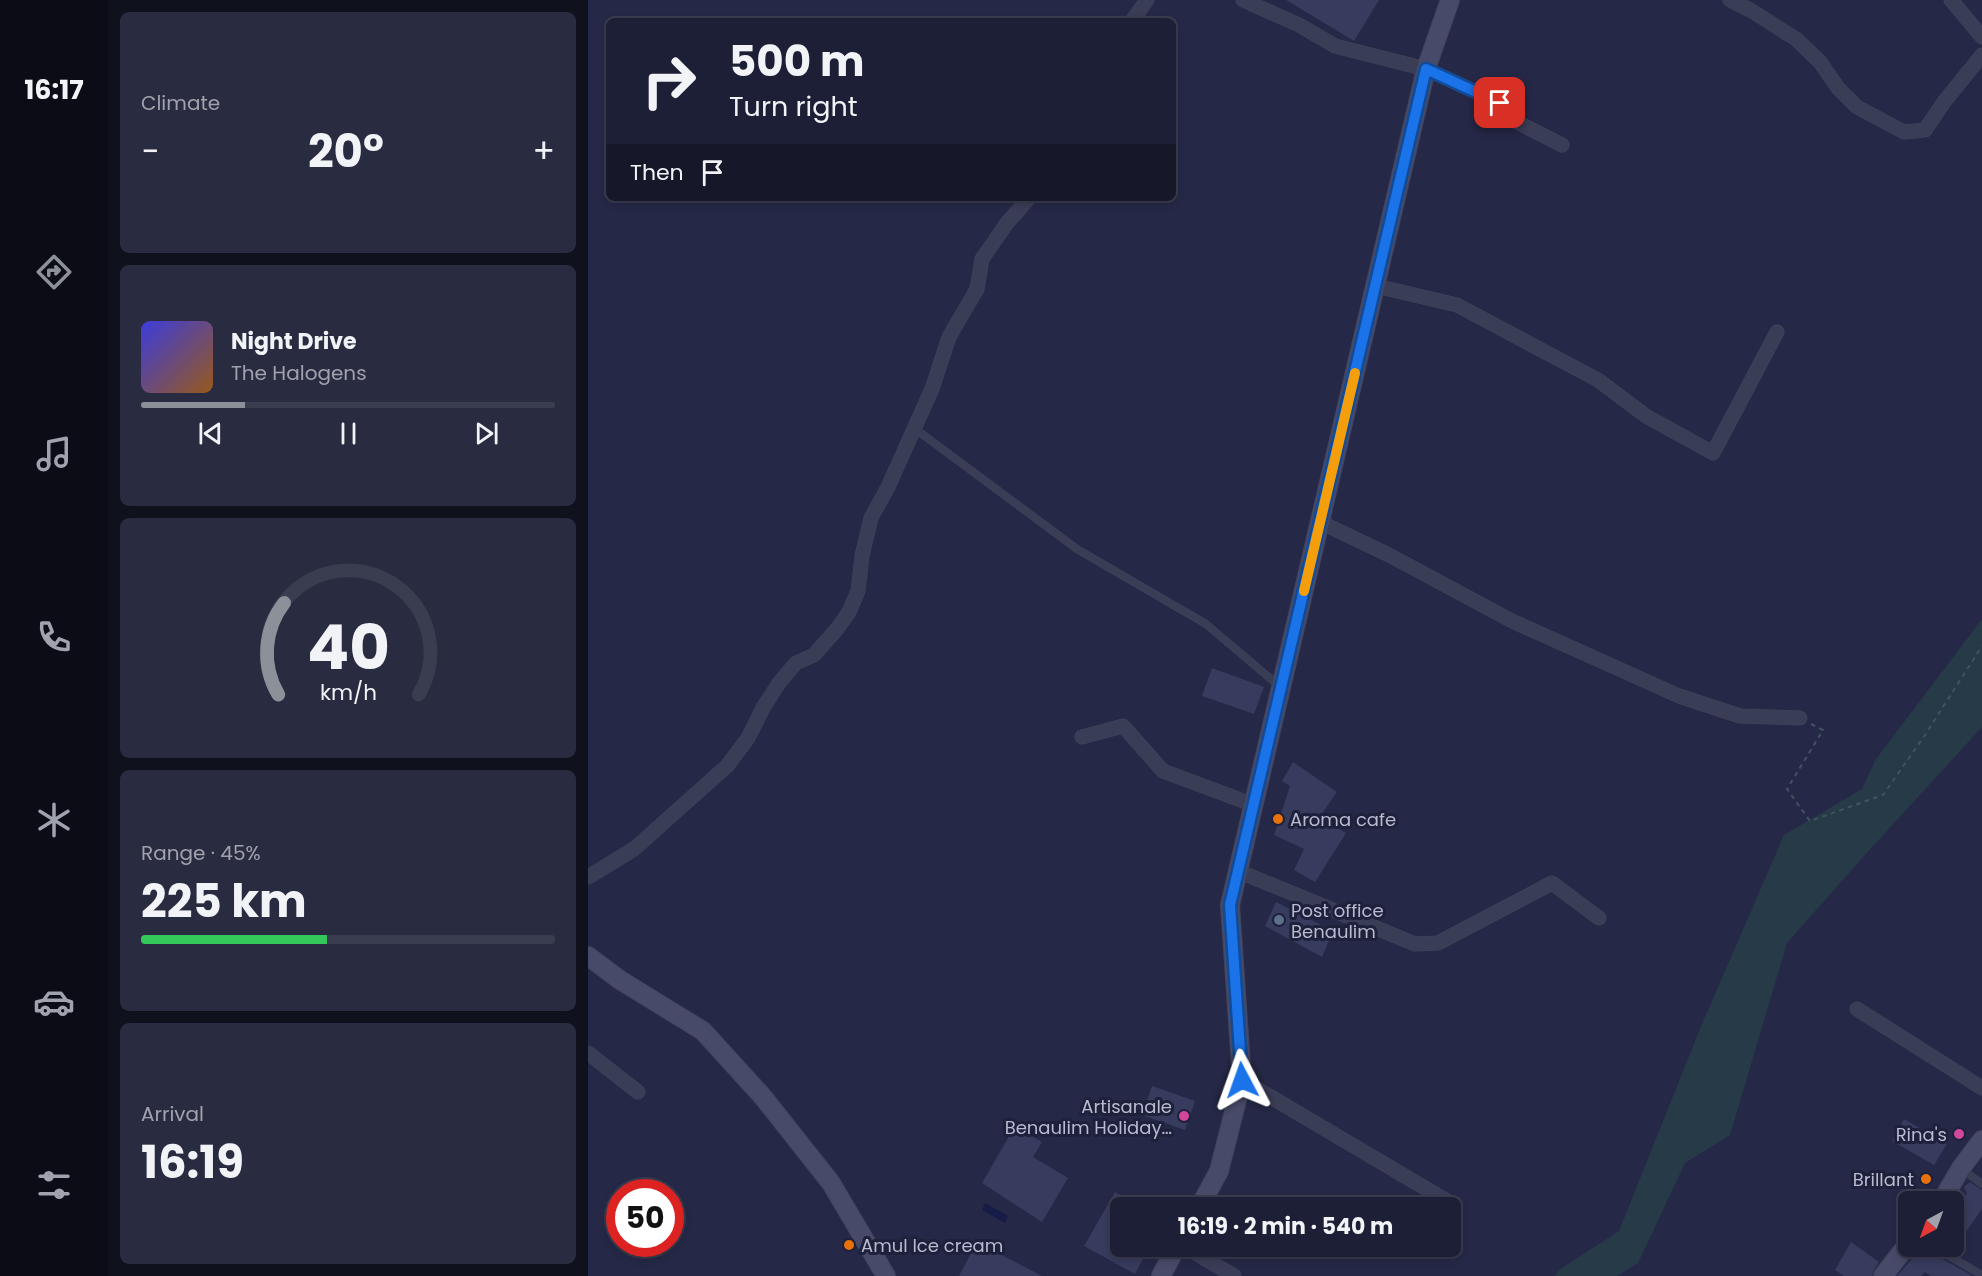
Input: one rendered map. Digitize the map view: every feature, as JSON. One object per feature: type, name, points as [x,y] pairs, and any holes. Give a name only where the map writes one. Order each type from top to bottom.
[{"type":"main road","points":[[1205,1197],[1219,1171],[1242,1080],[1230,905],[1426,69],[1450,0]]},
{"type":"main road","points":[[588,956],[620,980],[703,1031],[763,1097],[831,1183],[886,1276]]},
{"type":"main road","points":[[1947,1191],[1982,1140]]},
{"type":"main road","points":[[1161,1276],[1171,1257]]},
{"type":"main road","points":[[1883,1276],[1898,1257]]},
{"type":"street","points":[[1134,18],[1147,0]]},
{"type":"street","points":[[1243,0],[1299,25],[1335,46],[1426,69],[1500,103],[1509,118],[1562,145]]},
{"type":"street","points":[[1730,0],[1796,39],[1820,62],[1838,87],[1857,107],[1904,132],[1925,130],[1944,102],[1982,55]]},
{"type":"street","points":[[1952,0],[1982,37]]},
{"type":"street","points":[[588,877],[634,849],[727,766],[748,738],[779,683],[796,663],[814,655],[849,612],[858,591],[862,556],[871,518],[888,487],[932,389],[949,337],[977,289],[982,259],[1006,223],[1026,201]]},
{"type":"street","points":[[1376,286],[1457,305],[1598,380],[1646,416],[1713,453],[1777,332]]},
{"type":"street","points":[[1320,522],[1389,555],[1512,621],[1679,696],[1740,716],[1800,718]]},
{"type":"street","points":[[1082,737],[1123,726],[1163,771],[1254,805]]},
{"type":"street","points":[[1238,870],[1415,944],[1438,943],[1552,883],[1599,918]]},
{"type":"street","points":[[1857,1009],[1982,1088]]},
{"type":"street","points":[[588,1053],[638,1092]]},
{"type":"street","points":[[1242,1080],[1440,1197]]},
{"type":"street","points":[[1202,1257],[1234,1276]]},
{"type":"lane","points":[[914,428],[1077,549],[1206,624],[1281,688]]},
{"type":"lane","points":[[1961,1168],[1982,1184]]},
{"type":"lane","points":[[1951,1257],[1982,1275]]},
{"type":"path","points":[[1800,718],[1823,730],[1787,789],[1810,821],[1883,795],[1982,646]]},
{"type":"shaded area","points":[[1982,619],[1982,727],[1787,943],[1730,1135],[1685,1163],[1638,1263],[1617,1276],[1555,1276],[1559,1270],[1619,1231],[1702,1024],[1784,835],[1862,789],[1876,759]]},
{"type":"shaded area","points":[[985,1203],[1008,1216],[1005,1223],[982,1210]]},
{"type":"building","points":[[1286,0],[1379,0],[1354,41]]},
{"type":"building","points":[[1212,668],[1264,687],[1254,714],[1202,696]]},
{"type":"building","points":[[1293,762],[1337,792],[1319,818],[1346,833],[1315,882],[1294,870],[1304,849],[1274,835],[1290,786],[1282,781]]},
{"type":"building","points":[[1276,902],[1333,931],[1322,957],[1265,926]]},
{"type":"building","points":[[1152,1086],[1195,1101],[1185,1130],[1142,1115]]},
{"type":"building","points":[[1904,1119],[1947,1144],[1934,1165],[1892,1141]]},
{"type":"building","points":[[1015,1126],[1042,1142],[1033,1157],[1068,1178],[1042,1222],[982,1183]]},
{"type":"building","points":[[1970,1182],[1982,1190],[1982,1209],[1964,1235],[1964,1196],[1967,1194],[1964,1187]]},
{"type":"building","points":[[1115,1192],[1123,1197],[1112,1197]]},
{"type":"building","points":[[1110,1201],[1110,1257],[1144,1257],[1135,1274],[1084,1246]]},
{"type":"building","points":[[977,1242],[1042,1276],[959,1276]]},
{"type":"building","points":[[1851,1242],[1879,1262],[1872,1276],[1844,1276],[1835,1270]]},
{"type":"building","points":[[1913,1257],[1939,1257],[1973,1276],[1931,1276],[1925,1272],[1921,1276],[1897,1276]]},
{"type":"slow traffic","points":[[1304,591],[1355,373]]},
{"type":"place","name":"Aroma cafe","points":[[1278,819]]},
{"type":"place","name":"Post office Benaulim","points":[[1279,920]]},
{"type":"place","name":"Artisanale Benaulim Holiday…","points":[[1184,1116]]},
{"type":"place","name":"Rina's","points":[[1959,1134]]},
{"type":"place","name":"Brillant","points":[[1926,1179]]},
{"type":"place","name":"Amul Ice cream","points":[[849,1245]]},
{"type":"route","points":[[1242,1080],[1230,905],[1426,69],[1500,103]]}]
